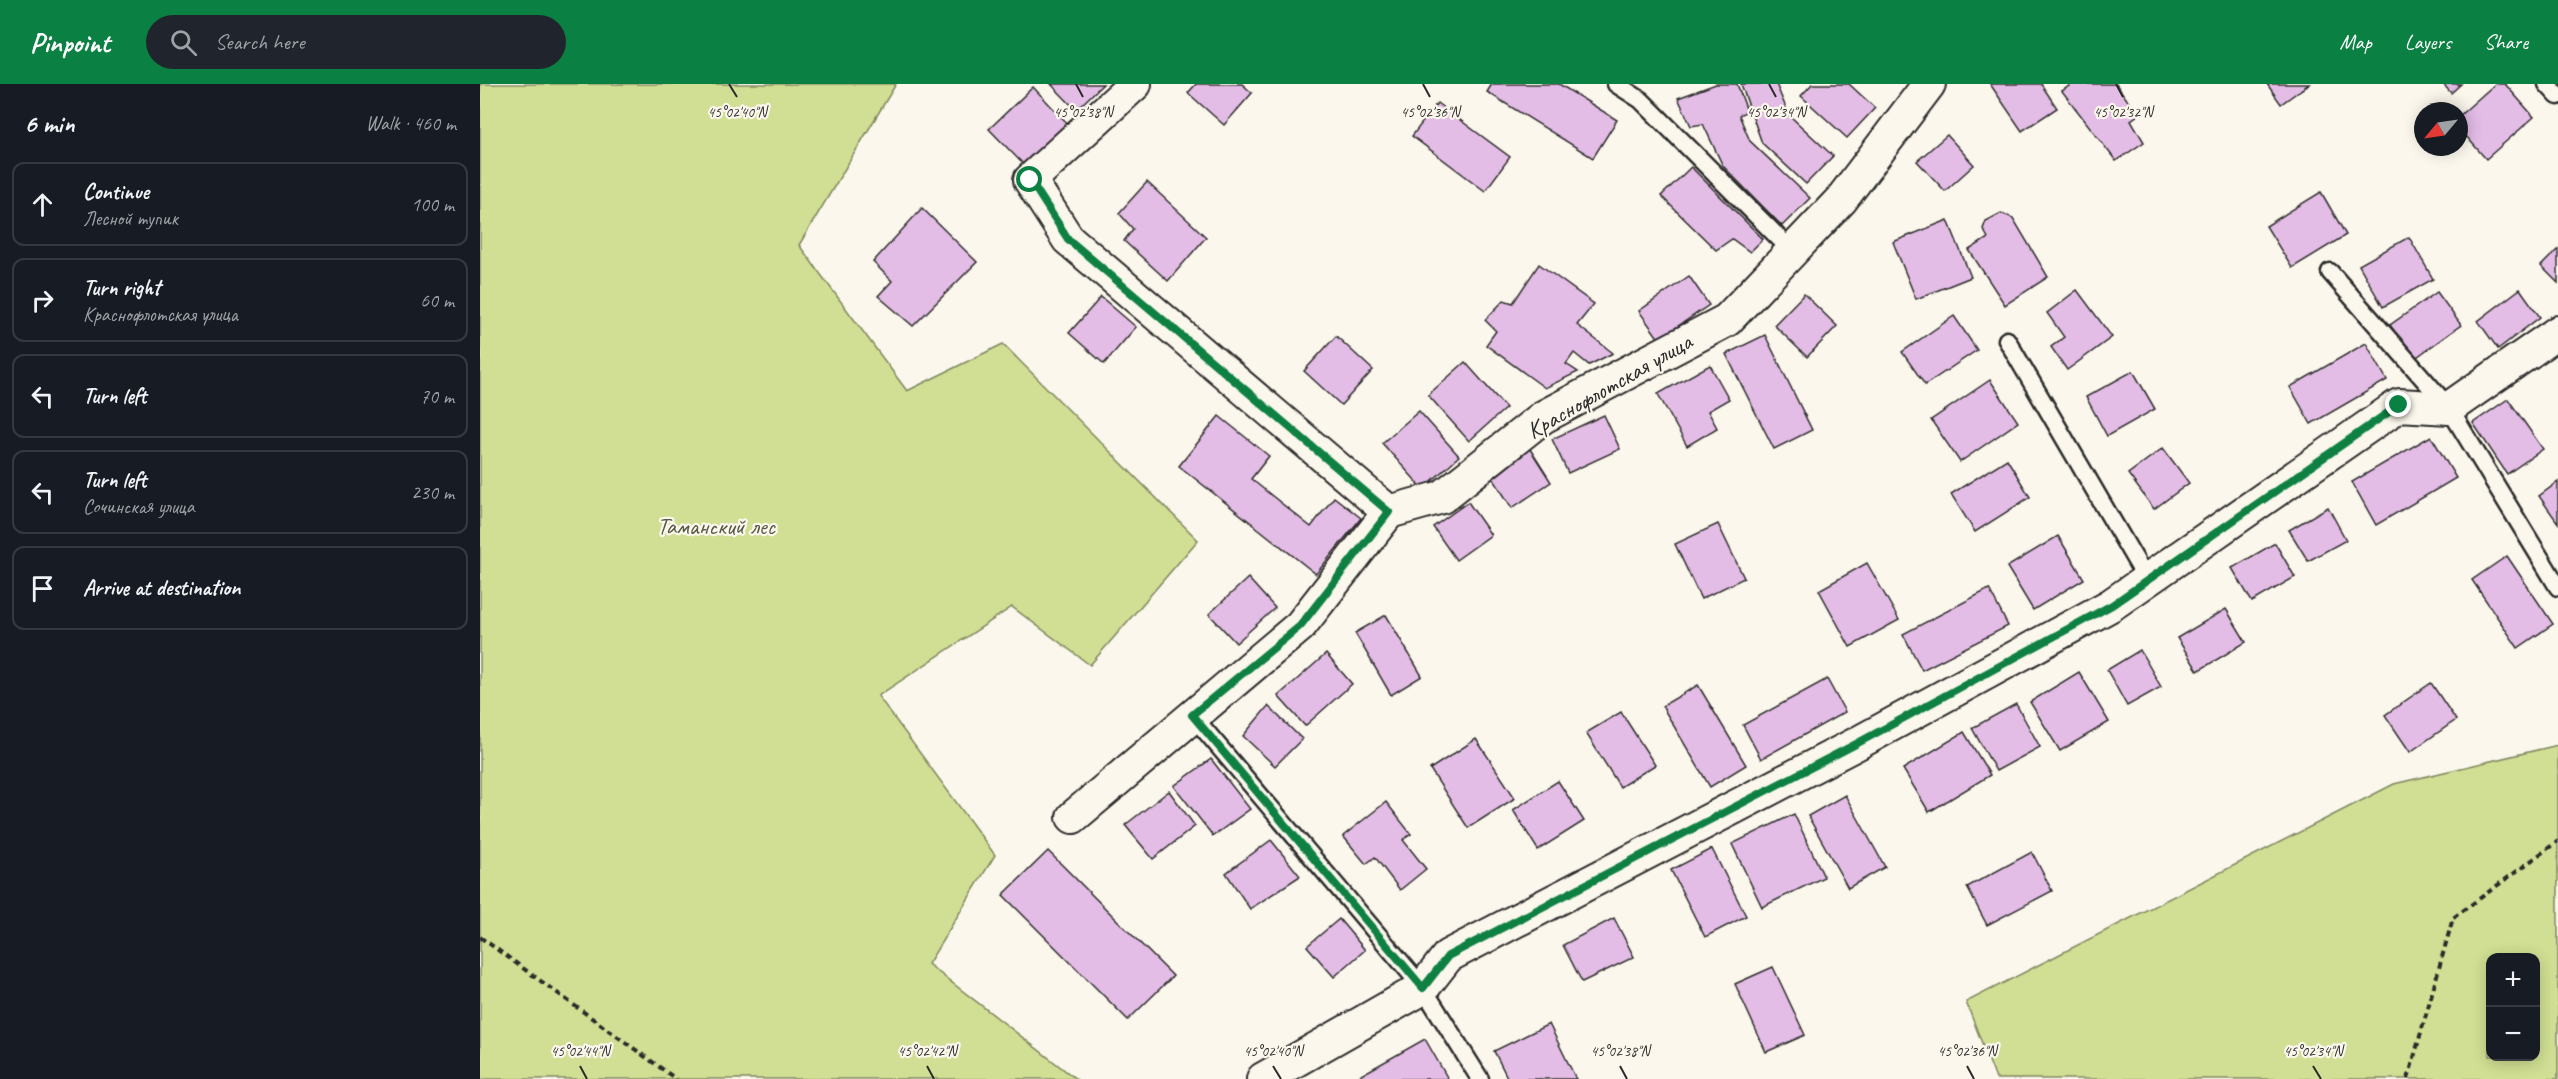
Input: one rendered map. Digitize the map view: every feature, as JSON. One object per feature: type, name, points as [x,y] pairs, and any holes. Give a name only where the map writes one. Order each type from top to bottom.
[{"type":"street","points":[[1073,817],[1300,626],[1389,512],[1068,239],[1030,180],[1135,84]]},
{"type":"street","name":"Краснофлотская улица","points":[[1389,512],[1442,497],[1543,417],[1727,320],[1841,200],[1929,84]]},
{"type":"street","points":[[1263,1079],[1423,988],[1448,956],[1856,744],[2112,605],[2399,405],[2449,408],[2558,332]]},
{"type":"lane","points":[[1616,84],[1641,100],[1792,251]]},
{"type":"lane","points":[[2547,84],[2558,96]]},
{"type":"lane","points":[[2330,272],[2449,408],[2558,587]]},
{"type":"lane","points":[[2007,340],[2147,580]]},
{"type":"lane","points":[[1192,715],[1423,988],[1480,1079]]},
{"type":"path","points":[[2408,1079],[2453,918],[2558,841]]},
{"type":"path","points":[[480,937],[676,1079]]},
{"type":"green space","name":"Таманский лес","points":[[480,84],[896,84],[799,245],[907,391],[1003,344],[1198,540],[1090,665],[1012,607],[878,696],[995,855],[928,964],[1076,1079],[480,1079]]},
{"type":"green space","points":[[2558,745],[2558,1079],[1996,1079],[1966,1002],[2394,784]]},
{"type":"building","points":[[1051,84],[1103,84],[1076,110]]},
{"type":"building","points":[[1196,84],[1242,84],[1252,93],[1224,125],[1188,93]]},
{"type":"building","points":[[1492,84],[1559,84],[1617,120],[1593,158],[1487,92]]},
{"type":"building","points":[[1716,84],[1737,84],[1747,111],[1739,115],[1750,141],[1810,198],[1782,226],[1723,166],[1703,124],[1691,126],[1678,98]]},
{"type":"building","points":[[1741,84],[1776,84],[1789,115],[1833,156],[1806,184],[1762,143]]},
{"type":"building","points":[[1812,84],[1849,84],[1875,108],[1847,138],[1801,96]]},
{"type":"building","points":[[1990,84],[2041,84],[2057,108],[2022,131]]},
{"type":"building","points":[[2072,84],[2116,84],[2138,115],[2131,120],[2144,142],[2116,161],[2062,91]]},
{"type":"building","points":[[2267,84],[2309,84],[2281,104]]},
{"type":"building","points":[[2443,84],[2461,84],[2451,93]]},
{"type":"building","points":[[2495,84],[2505,84],[2534,117],[2486,159],[2468,138],[2468,108]]},
{"type":"building","points":[[1033,87],[1068,124],[1025,166],[989,129]]},
{"type":"building","points":[[1437,103],[1510,157],[1485,191],[1412,136]]},
{"type":"building","points":[[1947,135],[1974,165],[1945,191],[1917,161]]},
{"type":"building","points":[[1691,167],[1763,239],[1750,252],[1732,239],[1716,250],[1661,196]]},
{"type":"building","points":[[1147,182],[1206,237],[1168,281],[1124,241],[1133,229],[1119,213]]},
{"type":"building","points":[[2321,192],[2346,235],[2292,268],[2266,226]]},
{"type":"building","points":[[922,208],[977,262],[913,326],[878,296],[892,281],[873,262]]},
{"type":"building","points":[[2001,213],[2013,218],[2048,277],[2005,305],[1969,250],[1988,238],[1983,229],[1986,221]]},
{"type":"building","points":[[1948,220],[1971,277],[1916,299],[1893,242]]},
{"type":"building","points":[[2409,237],[2433,279],[2383,307],[2359,265]]},
{"type":"building","points":[[2558,249],[2558,283],[2541,266]]},
{"type":"building","points":[[1539,264],[1594,304],[1577,325],[1613,353],[1589,365],[1574,353],[1566,364],[1578,372],[1545,388],[1486,345],[1496,331],[1485,320],[1504,300],[1513,303]]},
{"type":"building","points":[[1689,276],[1709,305],[1659,339],[1639,311]]},
{"type":"building","points":[[2520,289],[2540,317],[2498,349],[2478,321]]},
{"type":"building","points":[[2077,290],[2112,337],[2067,370],[2051,347],[2064,337],[2047,313]]},
{"type":"building","points":[[2437,292],[2461,325],[2414,359],[2390,325]]},
{"type":"building","points":[[1804,294],[1837,326],[1807,357],[1774,325]]},
{"type":"building","points":[[1101,297],[1136,327],[1104,364],[1069,333]]},
{"type":"building","points":[[1954,316],[1977,350],[1925,385],[1902,352]]},
{"type":"building","points":[[1765,335],[1812,430],[1774,449],[1726,354]]},
{"type":"building","points":[[1336,336],[1373,370],[1341,405],[1304,371]]},
{"type":"building","points":[[2366,343],[2387,380],[2311,424],[2290,387]]},
{"type":"building","points":[[1465,362],[1506,408],[1469,441],[1428,395]]},
{"type":"building","points":[[1710,365],[1729,399],[1708,411],[1717,428],[1687,446],[1658,394]]},
{"type":"building","points":[[2133,371],[2155,409],[2107,436],[2086,397]]},
{"type":"building","points":[[1990,380],[2018,422],[1960,462],[1931,420]]},
{"type":"building","points":[[2508,399],[2543,449],[2507,474],[2473,423]]},
{"type":"building","points":[[1419,411],[1459,456],[1423,489],[1382,443]]},
{"type":"building","points":[[1604,415],[1620,449],[1568,473],[1552,439]]},
{"type":"building","points":[[1219,416],[1269,456],[1251,479],[1311,527],[1334,497],[1361,518],[1316,574],[1179,466]]},
{"type":"building","points":[[2431,436],[2456,478],[2376,525],[2352,482]]},
{"type":"building","points":[[2163,448],[2189,483],[2154,509],[2128,474]]},
{"type":"building","points":[[1530,449],[1551,482],[1512,508],[1491,475]]},
{"type":"building","points":[[2007,459],[2030,497],[1975,532],[1951,494]]},
{"type":"building","points":[[2558,482],[2558,523],[2539,496]]},
{"type":"building","points":[[1468,502],[1491,535],[1456,560],[1433,527]]},
{"type":"building","points":[[2328,507],[2346,540],[2308,561],[2289,530]]},
{"type":"building","points":[[1718,524],[1744,578],[1701,599],[1675,544]]},
{"type":"building","points":[[2058,536],[2084,579],[2033,610],[2007,567]]},
{"type":"building","points":[[2275,543],[2295,577],[2252,602],[2232,568]]},
{"type":"building","points":[[2507,556],[2553,624],[2518,648],[2472,580]]},
{"type":"building","points":[[1867,563],[1899,620],[1850,647],[1819,590]]},
{"type":"building","points":[[1248,578],[1275,608],[1236,643],[1209,614]]},
{"type":"building","points":[[1989,589],[2008,626],[1922,670],[1903,634]]},
{"type":"building","points":[[2226,609],[2246,642],[2198,671],[2177,638]]},
{"type":"building","points":[[1386,615],[1422,676],[1391,695],[1355,633]]},
{"type":"building","points":[[2140,650],[2161,687],[2127,706],[2107,670]]},
{"type":"building","points":[[1326,654],[1352,684],[1305,726],[1278,696]]},
{"type":"building","points":[[2079,672],[2109,722],[2060,751],[2030,702]]},
{"type":"building","points":[[1827,679],[1845,712],[1761,759],[1743,725]]},
{"type":"building","points":[[2431,683],[2456,720],[2410,752],[2385,715]]},
{"type":"building","points":[[1698,685],[1746,765],[1710,787],[1662,706]]},
{"type":"building","points":[[2016,704],[2040,747],[1996,771],[1972,728]]},
{"type":"building","points":[[1268,706],[1302,739],[1275,766],[1243,736]]},
{"type":"building","points":[[1621,712],[1655,765],[1620,787],[1586,733]]},
{"type":"building","points":[[1964,732],[1990,775],[1929,812],[1903,769]]},
{"type":"building","points":[[1476,739],[1515,798],[1468,828],[1430,769]]},
{"type":"building","points":[[1211,759],[1250,809],[1213,836],[1174,786]]},
{"type":"building","points":[[1558,781],[1584,821],[1538,850],[1513,810]]},
{"type":"building","points":[[1169,791],[1195,826],[1153,859],[1125,825]]},
{"type":"building","points":[[1845,795],[1885,867],[1848,888],[1808,816]]},
{"type":"building","points":[[1386,802],[1411,834],[1403,840],[1426,869],[1400,890],[1375,857],[1366,864],[1343,836]]},
{"type":"building","points":[[1794,814],[1824,877],[1762,907],[1732,844]]},
{"type":"building","points":[[1271,840],[1300,876],[1250,909],[1226,873]]},
{"type":"building","points":[[1712,849],[1746,916],[1705,937],[1671,870]]},
{"type":"building","points":[[1048,851],[1173,976],[1128,1020],[1003,895]]},
{"type":"building","points":[[2032,852],[2052,891],[1987,925],[1967,887]]},
{"type":"building","points":[[1614,918],[1634,957],[1582,982],[1563,945]]},
{"type":"building","points":[[1339,919],[1365,950],[1334,977],[1307,946]]},
{"type":"building","points":[[1773,967],[1805,1035],[1766,1052],[1735,984]]},
{"type":"building","points":[[1549,1024],[1576,1079],[1508,1079],[1494,1051]]},
{"type":"building","points":[[1425,1039],[1448,1079],[1354,1079]]},
{"type":"route","points":[[1030,180],[1068,239],[1389,512],[1300,626],[1192,715],[1423,988],[1448,956],[1856,744],[2112,605],[2399,405]]}]
